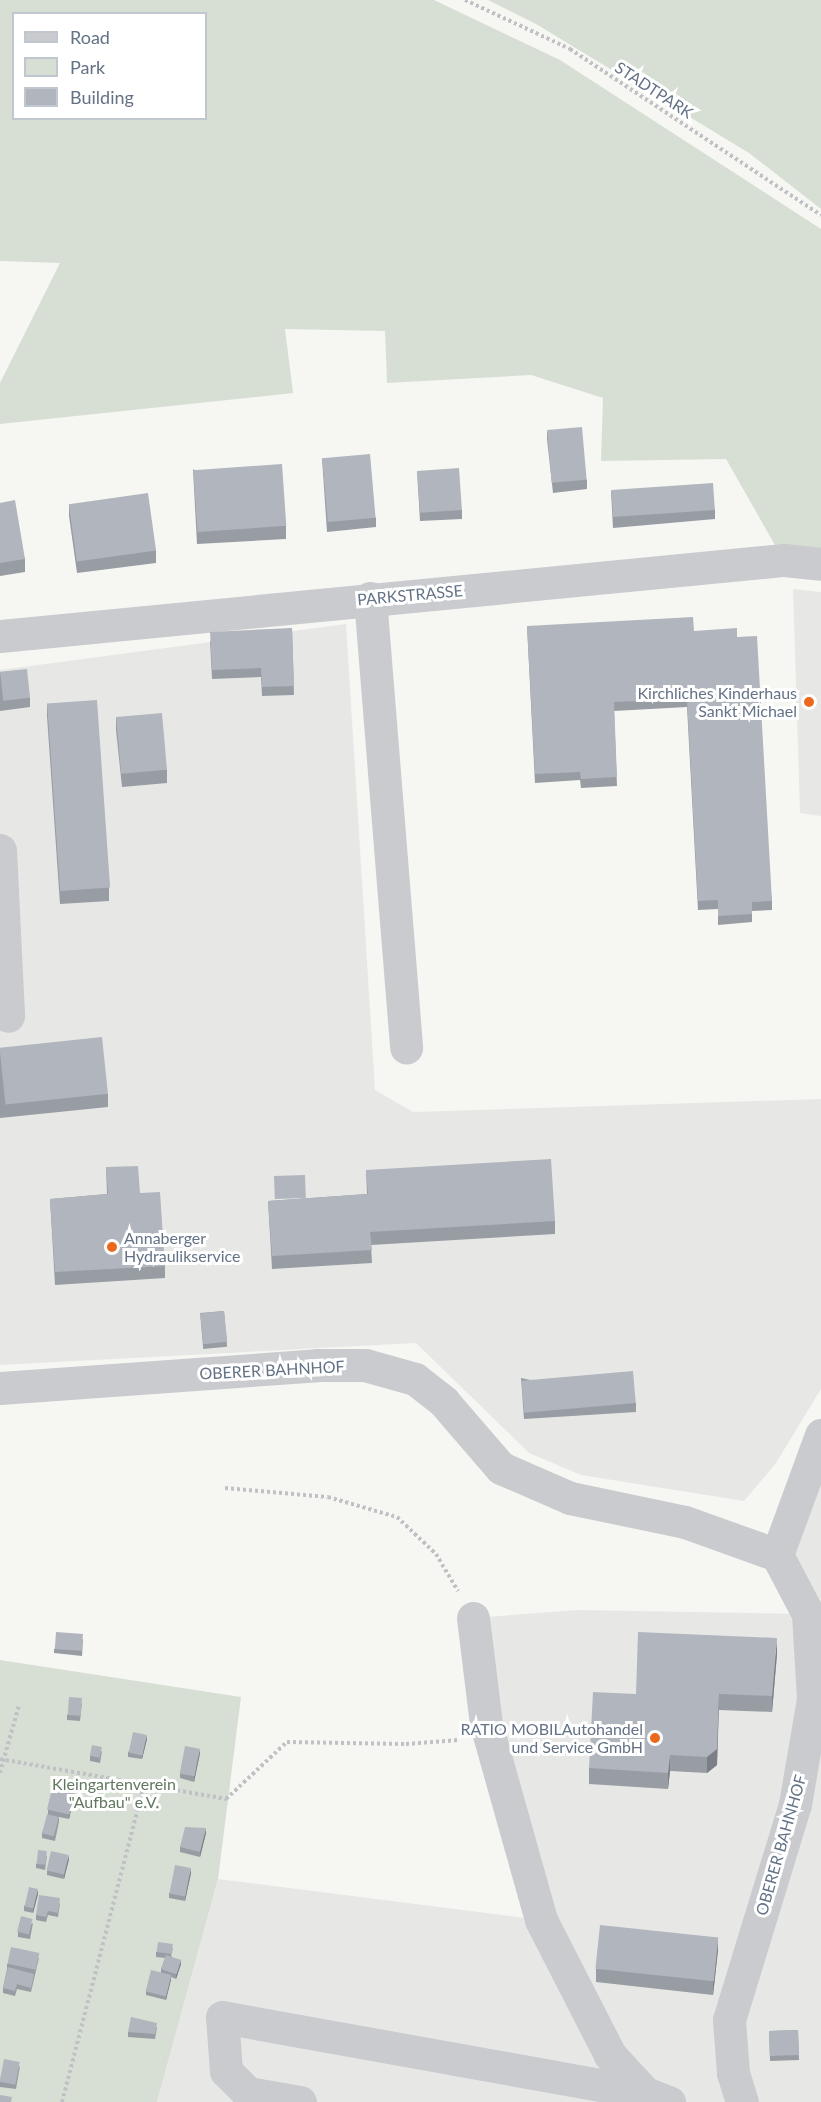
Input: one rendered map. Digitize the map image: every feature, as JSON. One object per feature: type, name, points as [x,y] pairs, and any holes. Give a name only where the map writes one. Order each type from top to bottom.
[{"type":"street","name":"PARKSTRASSE","points":[[0,636],[370,598],[784,560],[821,564]]},
{"type":"street","points":[[370,598],[406,1048]]},
{"type":"street","points":[[0,850],[12,1016]]},
{"type":"street","name":"OBERER BAHNHOF","points":[[0,1388],[317,1365],[365,1365],[416,1379],[444,1402],[501,1468],[570,1498],[685,1522],[777,1555],[808,1614],[813,1699],[795,1804],[729,2020],[734,2073],[742,2102]]},
{"type":"street","points":[[777,1555],[821,1435]]},
{"type":"street","points":[[473,1618],[489,1736],[541,1920],[610,2055],[650,2099]]},
{"type":"street","points":[[300,2102],[248,2093],[226,2071],[222,2017],[650,2099]]},
{"type":"path","name":"STADTPARK","points":[[465,0],[570,49],[821,215]]},
{"type":"path","points":[[225,1488],[328,1497],[397,1516],[436,1554],[473,1618]]},
{"type":"path","points":[[0,1773],[2,1759],[20,1705]]},
{"type":"path","points":[[2,1759],[226,1799],[287,1742],[406,1744],[489,1736]]},
{"type":"path","points":[[62,2102],[144,1785]]},
{"type":"shaded area","name":"Kirchliches Kinderhaus Sankt Michael","points":[[793,589],[821,592],[821,816],[800,813]]},
{"type":"shaded area","points":[[346,624],[375,1090],[413,1112],[821,1099],[821,1389],[776,1463],[744,1501],[581,1475],[529,1453],[416,1343],[0,1365],[0,670]]},
{"type":"shaded area","points":[[821,1435],[821,2102],[157,2102],[218,1879],[541,1920],[473,1618],[578,1610],[807,1614],[777,1555]]},
{"type":"green space","points":[[0,0],[434,0],[560,60],[821,229],[821,550],[775,545],[726,459],[601,461],[603,398],[531,375],[387,383],[385,331],[285,329],[293,393],[0,424],[0,383],[60,263],[0,261]]},
{"type":"green space","points":[[488,0],[821,0],[821,209],[749,153],[536,24]]},
{"type":"green space","name":"Kleingartenverein \"Aufbau\" e.V.","points":[[0,1660],[241,1697],[218,1879],[157,2102],[0,2102]]},
{"type":"building","points":[[582,427],[587,480],[552,483],[547,430]]},
{"type":"building","points":[[370,454],[376,518],[328,522],[322,458]]},
{"type":"building","points":[[282,464],[286,526],[198,532],[193,470]]},
{"type":"building","points":[[459,468],[462,510],[420,513],[417,471]]},
{"type":"building","points":[[713,483],[715,510],[613,517],[611,490]]},
{"type":"building","points":[[148,493],[156,550],[77,562],[69,504]]},
{"type":"building","points":[[15,500],[25,559],[0,563],[0,503]]},
{"type":"building","points":[[693,617],[694,631],[737,628],[737,637],[757,636],[772,901],[752,902],[752,914],[718,916],[718,900],[698,901],[687,699],[614,702],[617,777],[581,779],[580,772],[535,774],[527,626]]},
{"type":"building","points":[[292,628],[294,686],[262,687],[261,668],[212,670],[210,632]]},
{"type":"building","points":[[27,669],[30,698],[3,701],[0,672]]},
{"type":"building","points":[[97,700],[110,888],[60,891],[47,703]]},
{"type":"building","points":[[162,713],[167,770],[121,774],[116,717]]},
{"type":"building","points":[[102,1037],[108,1094],[6,1104],[0,1048]]},
{"type":"building","points":[[551,1159],[555,1221],[370,1232],[372,1250],[272,1256],[268,1201],[368,1194],[366,1170]]},
{"type":"building","points":[[138,1166],[140,1193],[160,1192],[165,1266],[55,1272],[50,1199],[108,1194],[106,1167]]},
{"type":"building","points":[[305,1175],[306,1198],[275,1199],[274,1176]]},
{"type":"building","points":[[224,1311],[227,1342],[203,1344],[200,1314]]},
{"type":"building","points":[[633,1371],[636,1403],[524,1413],[521,1381]]},
{"type":"building","points":[[56,1632],[83,1634],[82,1651],[55,1649]]},
{"type":"building","name":"RATIO MOBILAutohandel und Service GmbH","points":[[638,1632],[777,1638],[772,1696],[719,1694],[717,1749],[707,1757],[670,1755],[668,1773],[589,1768],[593,1692],[636,1694]]},
{"type":"building","points":[[69,1697],[82,1698],[81,1716],[68,1715]]},
{"type":"building","points":[[133,1732],[147,1735],[142,1755],[129,1753]]},
{"type":"building","points":[[92,1745],[102,1747],[100,1758],[90,1756]]},
{"type":"building","points":[[185,1746],[200,1749],[194,1776],[180,1773]]},
{"type":"building","points":[[52,1788],[74,1793],[69,1815],[47,1809]]},
{"type":"building","points":[[47,1814],[59,1817],[54,1836],[42,1833]]},
{"type":"building","points":[[185,1827],[206,1828],[200,1852],[180,1847]]},
{"type":"building","points":[[38,1850],[47,1851],[45,1865],[37,1864]]},
{"type":"building","points":[[51,1851],[69,1855],[64,1875],[47,1870]]},
{"type":"building","points":[[175,1865],[191,1868],[185,1897],[169,1893]]},
{"type":"building","points":[[29,1887],[38,1889],[33,1909],[25,1906]]},
{"type":"building","points":[[39,1895],[60,1898],[58,1913],[48,1911],[46,1917],[36,1915]]},
{"type":"building","points":[[21,1916],[33,1919],[29,1934],[17,1932]]},
{"type":"building","points":[[600,1925],[718,1937],[714,1981],[595,1969]]},
{"type":"building","points":[[158,1942],[173,1944],[171,1954],[157,1952]]},
{"type":"building","points":[[11,1947],[39,1953],[36,1970],[7,1964]]},
{"type":"building","points":[[166,1955],[181,1960],[177,1974],[161,1969]]},
{"type":"building","points":[[8,1967],[34,1974],[31,1988],[17,1984],[15,1991],[3,1988]]},
{"type":"building","points":[[151,1970],[171,1975],[166,1996],[146,1991]]},
{"type":"building","points":[[131,2017],[157,2023],[155,2034],[128,2032]]},
{"type":"building","points":[[798,2030],[799,2055],[770,2056],[769,2031]]},
{"type":"building","points":[[4,2059],[20,2062],[15,2085],[0,2082]]},
{"type":"building","points":[[0,2095],[12,2097],[11,2102],[0,2102]]},
{"type":"place","name":"Kirchliches Kinderhaus Sankt Michael","points":[[809,702]]},
{"type":"place","name":"Annaberger Hydraulikservice","points":[[112,1247]]},
{"type":"place","name":"RATIO MOBILAutohandel und Service GmbH","points":[[655,1738]]}]
